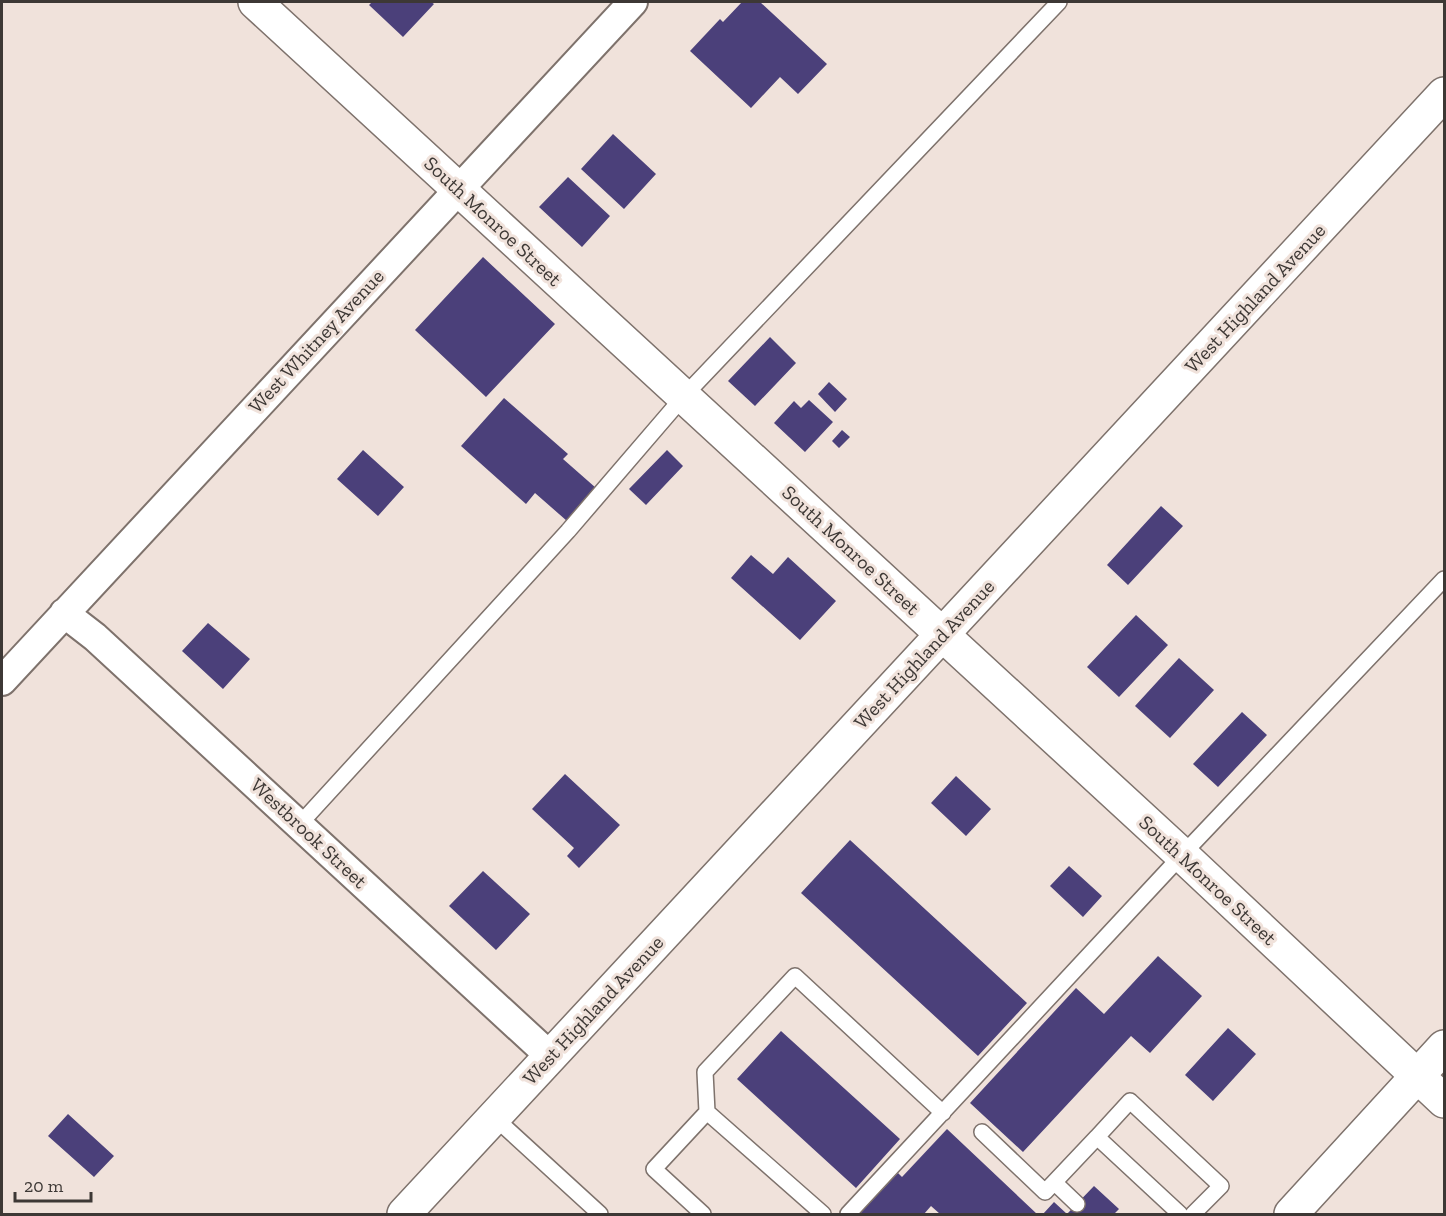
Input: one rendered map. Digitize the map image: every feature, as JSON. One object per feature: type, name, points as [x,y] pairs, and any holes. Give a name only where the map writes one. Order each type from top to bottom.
[{"type":"main road","name":"South Monroe Street","points":[[255,2],[1182,855],[1444,1101]]},
{"type":"main road","name":"West Highland Avenue","points":[[404,1215],[1444,93]]},
{"type":"main road","points":[[1291,1215],[1444,1047]]},
{"type":"street","name":"West Whitney Avenue","points":[[2,681],[633,2]]},
{"type":"street","name":"Westbrook Street","points":[[64,613],[95,637],[550,1056]]},
{"type":"lane","points":[[299,825],[568,531],[684,396],[1059,2]]},
{"type":"lane","points":[[848,1215],[1182,855],[1444,579]]},
{"type":"lane","points":[[823,1215],[707,1112],[705,1072],[795,976],[943,1113]]},
{"type":"lane","points":[[982,1132],[1046,1192],[1130,1101],[1221,1186],[1193,1215]]},
{"type":"lane","points":[[703,1215],[654,1168],[707,1112]]},
{"type":"lane","points":[[494,1117],[600,1215]]},
{"type":"lane","points":[[1097,1137],[1176,1213]]},
{"type":"lane","points":[[1054,1183],[1077,1204]]},
{"type":"building","points":[[372,2],[431,2],[434,4],[403,37],[369,5]]},
{"type":"building","points":[[742,2],[760,2],[827,64],[798,94],[780,77],[751,108],[690,51],[720,19],[723,22]]},
{"type":"building","points":[[613,134],[656,174],[624,209],[581,169]]},
{"type":"building","points":[[568,177],[610,216],[582,247],[539,207]]},
{"type":"building","points":[[483,257],[555,324],[486,397],[415,330]]},
{"type":"building","points":[[770,337],[796,363],[755,406],[728,381]]},
{"type":"building","points":[[829,382],[847,399],[835,412],[818,394]]},
{"type":"building","points":[[504,398],[568,454],[563,459],[596,488],[567,521],[535,493],[526,504],[461,446]]},
{"type":"building","points":[[809,400],[833,422],[805,452],[774,423],[794,401],[801,408]]},
{"type":"building","points":[[842,430],[850,437],[839,448],[832,441]]},
{"type":"building","points":[[363,450],[404,487],[378,516],[337,479]]},
{"type":"building","points":[[667,450],[683,466],[646,505],[629,489]]},
{"type":"building","points":[[1161,506],[1183,526],[1128,585],[1107,565]]},
{"type":"building","points":[[751,555],[773,574],[788,557],[836,601],[800,640],[731,578]]},
{"type":"building","points":[[1136,615],[1168,645],[1119,697],[1087,667]]},
{"type":"building","points":[[208,623],[250,659],[223,689],[182,651]]},
{"type":"building","points":[[1179,658],[1214,690],[1170,738],[1135,706]]},
{"type":"building","points":[[1242,712],[1267,735],[1218,787],[1193,764]]},
{"type":"building","points":[[565,774],[620,825],[579,868],[567,856],[574,848],[532,809]]},
{"type":"building","points":[[956,776],[991,809],[966,836],[931,803]]},
{"type":"building","points":[[850,840],[1027,1003],[978,1056],[801,893]]},
{"type":"building","points":[[1069,866],[1102,896],[1083,917],[1050,886]]},
{"type":"building","points":[[483,871],[530,914],[496,950],[449,906]]},
{"type":"building","points":[[1158,956],[1202,996],[1150,1053],[1131,1036],[1023,1152],[970,1103],[1076,988],[1104,1014]]},
{"type":"building","points":[[1228,1028],[1256,1054],[1213,1101],[1185,1075]]},
{"type":"building","points":[[781,1031],[900,1139],[856,1188],[737,1079]]},
{"type":"building","points":[[68,1114],[114,1156],[94,1177],[48,1136]]},
{"type":"building","points":[[947,1129],[1037,1214],[940,1214],[931,1206],[924,1214],[859,1214],[898,1173],[902,1177]]},
{"type":"building","points":[[1094,1186],[1119,1209],[1114,1214],[1067,1214]]},
{"type":"building","points":[[1054,1202],[1067,1214],[1043,1214]]}]
